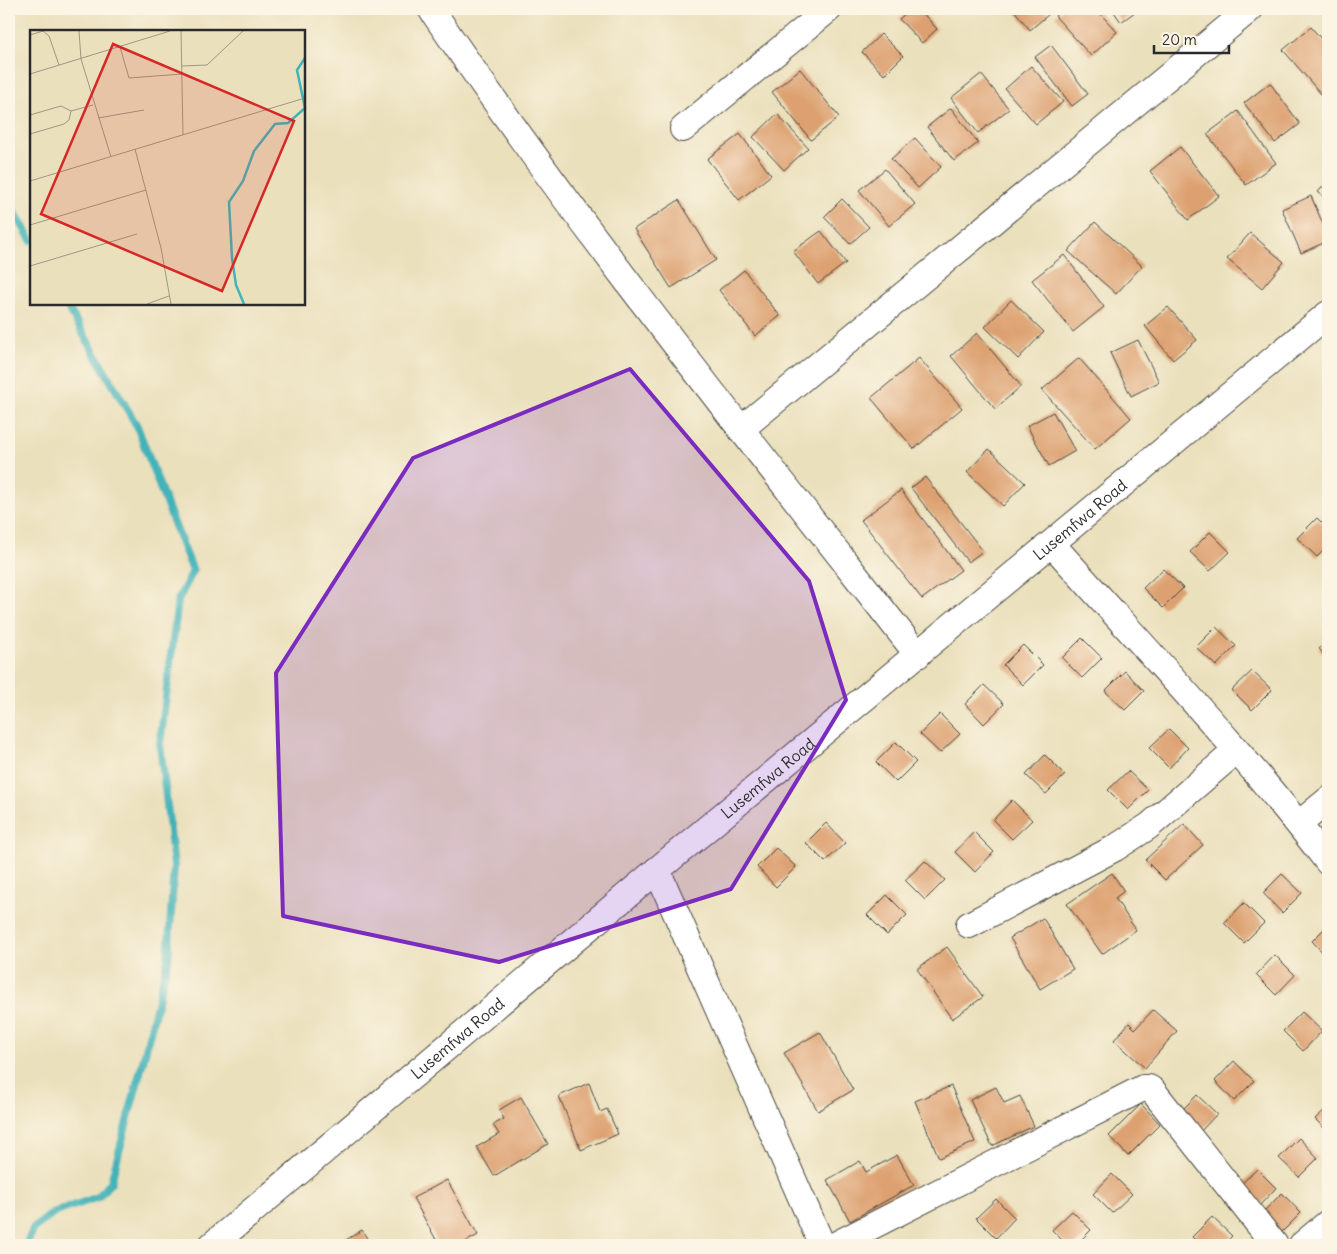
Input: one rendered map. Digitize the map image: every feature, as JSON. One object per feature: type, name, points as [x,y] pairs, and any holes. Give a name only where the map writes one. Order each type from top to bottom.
[{"type":"street","points":[[431,9],[495,103],[630,287],[918,655]]},
{"type":"street","points":[[683,129],[829,9]]},
{"type":"street","points":[[740,428],[1250,9]]},
{"type":"street","name":"Lusemfwa Road","points":[[212,1245],[657,870],[1328,314]]},
{"type":"street","points":[[1052,544],[1236,751],[1299,824],[1328,862]]},
{"type":"street","points":[[969,925],[1115,848],[1148,826],[1236,751]]},
{"type":"street","points":[[1299,824],[1328,800]]},
{"type":"street","points":[[657,870],[822,1245]]},
{"type":"street","points":[[835,1245],[1143,1088],[1153,1091],[1275,1245]]},
{"type":"street","points":[[1302,1245],[1328,1223]]},
{"type":"highlighted area","points":[[630,369],[809,581],[846,700],[731,889],[499,962],[283,916],[276,673],[413,458]]},
{"type":"building","points":[[911,9],[919,9],[937,29],[922,43],[899,19]]},
{"type":"building","points":[[1013,9],[1045,9],[1049,14],[1030,30]]},
{"type":"building","points":[[1063,9],[1096,9],[1117,32],[1091,56],[1055,16]]},
{"type":"building","points":[[1112,9],[1139,9],[1121,22]]},
{"type":"building","points":[[1311,27],[1328,47],[1328,102],[1283,50]]},
{"type":"building","points":[[881,34],[903,56],[884,75],[862,52]]},
{"type":"building","points":[[1051,45],[1088,94],[1072,106],[1035,57]]},
{"type":"building","points":[[1031,66],[1063,102],[1036,124],[1005,89]]},
{"type":"building","points":[[800,69],[839,117],[811,140],[772,92]]},
{"type":"building","points":[[981,74],[1009,109],[978,133],[951,98]]},
{"type":"building","points":[[1270,83],[1300,124],[1275,143],[1244,103]]},
{"type":"building","points":[[951,108],[978,143],[954,161],[927,127]]},
{"type":"building","points":[[1238,111],[1276,163],[1246,185],[1207,134]]},
{"type":"building","points":[[777,114],[808,148],[784,170],[753,137]]},
{"type":"building","points":[[740,134],[771,175],[739,200],[707,159]]},
{"type":"building","points":[[915,138],[941,167],[918,188],[891,159]]},
{"type":"building","points":[[1180,147],[1219,196],[1188,220],[1150,171]]},
{"type":"building","points":[[885,169],[915,204],[889,226],[859,190]]},
{"type":"building","points":[[1328,181],[1328,200],[1318,192]]},
{"type":"building","points":[[1311,196],[1328,236],[1328,241],[1301,253],[1282,209]]},
{"type":"building","points":[[842,199],[869,227],[850,244],[824,217]]},
{"type":"building","points":[[679,200],[716,260],[671,288],[634,229]]},
{"type":"building","points":[[1095,222],[1142,266],[1116,294],[1068,251]]},
{"type":"building","points":[[821,231],[846,263],[818,284],[793,251]]},
{"type":"building","points":[[1250,233],[1284,262],[1262,288],[1227,259]]},
{"type":"building","points":[[1064,255],[1104,307],[1073,332],[1032,280]]},
{"type":"building","points":[[744,270],[780,316],[755,336],[719,290]]},
{"type":"building","points":[[1011,300],[1044,332],[1018,359],[985,327]]},
{"type":"building","points":[[1168,307],[1197,340],[1173,360],[1145,326]]},
{"type":"building","points":[[977,333],[1021,386],[995,409],[951,356]]},
{"type":"building","points":[[1138,340],[1159,382],[1131,396],[1110,353]]},
{"type":"building","points":[[919,358],[962,408],[914,449],[871,398]]},
{"type":"building","points":[[1079,358],[1131,418],[1095,449],[1042,390]]},
{"type":"building","points":[[1053,412],[1075,451],[1049,466],[1027,426]]},
{"type":"building","points":[[989,449],[1025,483],[1003,506],[967,472]]},
{"type":"building","points":[[925,477],[983,551],[968,562],[911,488]]},
{"type":"building","points":[[901,490],[961,570],[922,599],[861,520]]},
{"type":"building","points":[[1317,518],[1328,529],[1328,546],[1317,557],[1297,538]]},
{"type":"building","points":[[1210,532],[1230,552],[1210,571],[1190,552]]},
{"type":"building","points":[[1163,569],[1183,588],[1163,608],[1143,588]]},
{"type":"building","points":[[1216,627],[1236,646],[1216,666],[1196,647]]},
{"type":"building","points":[[1082,638],[1102,658],[1082,678],[1062,658]]},
{"type":"building","points":[[1328,640],[1328,658],[1319,649]]},
{"type":"building","points":[[1023,645],[1043,665],[1023,685],[1003,665]]},
{"type":"building","points":[[1125,671],[1144,691],[1125,710],[1105,691]]},
{"type":"building","points":[[1252,671],[1272,690],[1252,710],[1232,690]]},
{"type":"building","points":[[984,685],[1004,704],[984,724],[965,704]]},
{"type":"building","points":[[940,714],[960,734],[940,753],[920,734]]},
{"type":"building","points":[[1169,729],[1188,748],[1169,768],[1149,748]]},
{"type":"building","points":[[896,742],[916,762],[896,782],[876,762]]},
{"type":"building","points":[[1045,755],[1065,775],[1046,794],[1026,775]]},
{"type":"building","points":[[1128,771],[1148,790],[1128,810],[1108,790]]},
{"type":"building","points":[[1012,800],[1032,820],[1012,839],[993,820]]},
{"type":"building","points":[[826,823],[845,843],[825,862],[806,843]]},
{"type":"building","points":[[1184,824],[1203,845],[1165,880],[1145,860]]},
{"type":"building","points":[[974,832],[994,852],[975,872],[955,852]]},
{"type":"building","points":[[776,848],[796,867],[776,887],[757,867]]},
{"type":"building","points":[[925,861],[945,880],[925,900],[905,880]]},
{"type":"building","points":[[1112,873],[1124,891],[1115,898],[1136,930],[1102,954],[1067,904]]},
{"type":"building","points":[[1282,874],[1302,893],[1282,913],[1263,893]]},
{"type":"building","points":[[887,895],[907,915],[887,935],[867,915]]},
{"type":"building","points":[[1244,903],[1264,923],[1244,943],[1224,923]]},
{"type":"building","points":[[1043,918],[1073,969],[1040,989],[1010,938]]},
{"type":"building","points":[[1328,925],[1328,958],[1312,941]]},
{"type":"building","points":[[947,947],[983,997],[952,1019],[917,969]]},
{"type":"building","points":[[1275,955],[1295,975],[1276,995],[1256,975]]},
{"type":"building","points":[[1153,1010],[1177,1031],[1145,1068],[1114,1040],[1129,1023],[1135,1029]]},
{"type":"building","points":[[1302,1012],[1322,1031],[1303,1051],[1283,1031]]},
{"type":"building","points":[[820,1032],[853,1090],[818,1111],[784,1053]]},
{"type":"building","points":[[1234,1061],[1254,1081],[1234,1101],[1215,1081]]},
{"type":"building","points":[[589,1083],[600,1112],[607,1109],[618,1134],[581,1150],[559,1096]]},
{"type":"building","points":[[951,1086],[975,1142],[939,1158],[915,1101]]},
{"type":"building","points":[[996,1087],[1004,1103],[1020,1096],[1034,1126],[992,1146],[970,1100]]},
{"type":"building","points":[[1197,1095],[1217,1114],[1198,1134],[1178,1114]]},
{"type":"building","points":[[521,1097],[548,1144],[494,1176],[477,1147],[499,1134],[493,1125],[504,1119],[499,1110]]},
{"type":"building","points":[[1141,1104],[1160,1124],[1128,1156],[1109,1136]]},
{"type":"building","points":[[1328,1107],[1328,1132],[1315,1119]]},
{"type":"building","points":[[1299,1138],[1318,1158],[1299,1177],[1279,1158]]},
{"type":"building","points":[[897,1155],[914,1185],[850,1221],[827,1180],[860,1161],[866,1172]]},
{"type":"building","points":[[1257,1169],[1276,1188],[1257,1208],[1237,1188]]},
{"type":"building","points":[[1112,1174],[1132,1194],[1112,1213],[1093,1194]]},
{"type":"building","points":[[447,1180],[478,1235],[460,1245],[439,1245],[413,1198]]},
{"type":"building","points":[[1282,1193],[1301,1213],[1281,1233],[1262,1213]]},
{"type":"building","points":[[996,1199],[1015,1218],[996,1238],[976,1218]]},
{"type":"building","points":[[1072,1211],[1091,1230],[1076,1245],[1067,1245],[1052,1230]]},
{"type":"building","points":[[1212,1217],[1232,1236],[1223,1245],[1201,1245],[1192,1237]]},
{"type":"building","points":[[362,1230],[371,1245],[338,1245]]},
{"type":"waterway","points":[[9,202],[30,238]]},
{"type":"waterway","points":[[26,1245],[34,1228],[53,1213],[98,1197],[111,1182],[142,1065],[168,960],[174,866],[160,744],[178,600],[193,571],[137,426],[67,305]]}]
